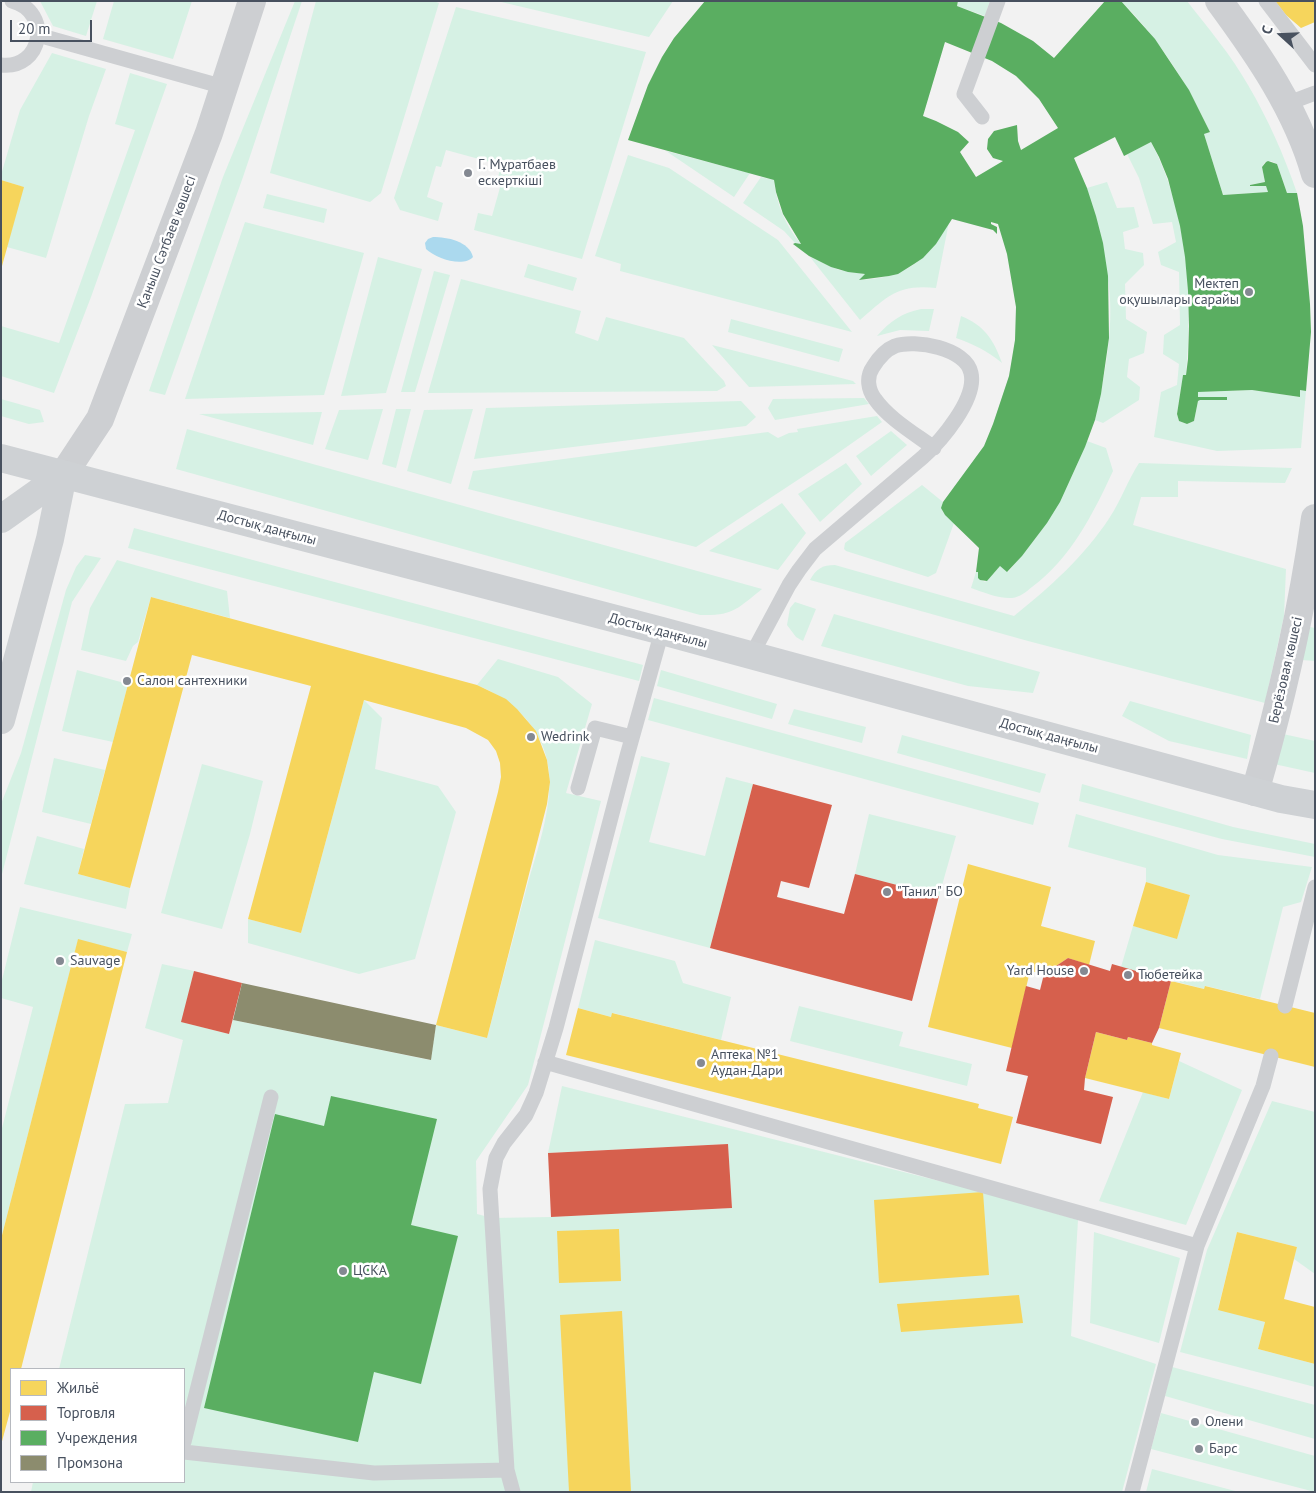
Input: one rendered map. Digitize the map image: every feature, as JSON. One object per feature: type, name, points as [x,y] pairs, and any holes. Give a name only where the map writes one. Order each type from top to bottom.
[{"type":"main road","name":"Достық даңғылы","points":[[1,458],[662,631],[1281,799],[1315,805]]},
{"type":"main road","name":"Қаныш Сәтбаев көшесі","points":[[1,520],[63,475]]},
{"type":"main road","name":"Қаныш Сәтбаев көшесі","points":[[1,720],[50,539],[63,475]]},
{"type":"street","name":"Қаныш Сәтбаев көшесі","points":[[63,475],[100,419],[209,133],[252,1]]},
{"type":"street","points":[[1219,1],[1250,43],[1286,104],[1308,150],[1315,174]]},
{"type":"street","name":"Берёзовая көшесі","points":[[1255,792],[1276,718],[1301,607],[1315,518]]},
{"type":"lane","points":[[1,65],[15,64],[25,60],[33,52],[38,35],[36,21],[31,12],[12,1]]},
{"type":"lane","points":[[982,117],[964,94],[998,1]]},
{"type":"lane","points":[[1266,1],[1315,65]]},
{"type":"lane","points":[[38,35],[224,87]]},
{"type":"lane","points":[[1286,104],[1315,93]]},
{"type":"lane","points":[[751,656],[794,577],[815,549],[934,448],[961,410],[972,380],[967,364],[950,351],[932,346],[913,344],[896,346],[879,358],[871,370],[868,380],[870,390],[886,412],[934,448]]},
{"type":"lane","points":[[513,1492],[508,1470],[490,1189],[496,1158],[504,1143],[526,1115],[536,1093],[662,631]]},
{"type":"lane","points":[[578,788],[594,728],[632,737]]},
{"type":"lane","points":[[1285,1006],[1315,886]]},
{"type":"lane","points":[[1132,1492],[1197,1246],[1263,1086],[1272,1056]]},
{"type":"lane","points":[[545,1062],[1197,1246]]},
{"type":"lane","points":[[185,1438],[271,1097]]},
{"type":"lane","points":[[185,1452],[374,1473],[508,1470]]},
{"type":"green space","points":[[40,1],[97,1],[86,36],[53,26]]},
{"type":"green space","points":[[114,1],[192,1],[173,59],[103,39]]},
{"type":"green space","points":[[295,1],[302,1],[243,177],[165,395],[149,391],[223,177]]},
{"type":"green space","points":[[316,1],[433,1],[439,3],[381,193],[370,202],[270,173]]},
{"type":"green space","points":[[497,1],[673,1],[649,37]]},
{"type":"green space","points":[[958,1],[990,1],[985,16],[957,6]]},
{"type":"green space","points":[[1121,1],[1187,1],[1227,52],[1248,85],[1275,138],[1297,193],[1287,193],[1277,164],[1271,161],[1265,162],[1262,167],[1265,182],[1250,185],[1266,186],[1268,192],[1223,195],[1204,134],[1210,132],[1192,96],[1160,46]]},
{"type":"green space","points":[[456,7],[646,52],[582,259],[474,230],[478,213],[492,216],[501,184],[497,182],[501,165],[446,150],[441,167],[436,166],[427,197],[443,203],[438,221],[400,210],[394,198]]},
{"type":"green space","points":[[52,53],[106,69],[89,116],[46,258],[7,247],[23,187],[1,180],[1,175],[20,110]]},
{"type":"green space","points":[[130,73],[167,84],[91,297],[54,393],[1,376],[1,326],[59,343],[135,130],[115,124]]},
{"type":"green space","points":[[1151,142],[1173,197],[1185,255],[1188,285],[1188,345],[1186,375],[1183,375],[1177,414],[1179,421],[1187,424],[1194,421],[1198,401],[1200,400],[1227,399],[1227,397],[1198,397],[1198,392],[1252,390],[1300,397],[1300,390],[1306,391],[1301,448],[1217,451],[1154,437],[1161,392],[1177,385],[1179,364],[1163,354],[1164,335],[1180,325],[1179,272],[1161,265],[1158,252],[1176,242],[1172,222],[1153,224],[1139,178],[1127,154]]},
{"type":"green space","points":[[666,151],[750,173],[734,197]]},
{"type":"green space","points":[[628,155],[669,168],[778,240],[852,332],[620,271],[621,264],[595,256]]},
{"type":"green space","points":[[761,177],[774,180],[783,214],[801,244],[795,243],[784,231],[743,203]]},
{"type":"green space","points":[[1107,182],[1117,208],[1134,207],[1139,227],[1123,232],[1125,249],[1143,253],[1144,265],[1125,284],[1126,319],[1147,332],[1144,353],[1129,359],[1127,377],[1140,387],[1139,400],[1103,423],[1095,420],[1108,348],[1110,329],[1109,292],[1103,253],[1087,188]]},
{"type":"green space","points":[[267,194],[327,209],[324,223],[263,208]]},
{"type":"green space","points":[[245,222],[364,253],[324,395],[185,399]]},
{"type":"green space","points":[[949,222],[936,288],[923,287],[902,290],[886,299],[860,320],[810,257],[839,270],[865,274],[860,280],[890,276],[913,265],[923,257],[941,236]]},
{"type":"green space","points":[[378,257],[422,269],[386,393],[341,396]]},
{"type":"green space","points":[[528,264],[577,278],[573,291],[524,277]]},
{"type":"green space","points":[[434,271],[450,275],[415,392],[401,392]]},
{"type":"green space","points":[[461,279],[581,311],[575,333],[598,341],[606,317],[684,338],[724,381],[726,386],[717,391],[428,393]]},
{"type":"green space","points":[[921,309],[934,309],[929,331],[900,330],[877,336],[897,318]]},
{"type":"green space","points":[[961,316],[976,324],[987,334],[992,340],[1002,363],[980,348],[956,338]]},
{"type":"green space","points":[[731,319],[843,349],[839,362],[728,332]]},
{"type":"green space","points":[[712,345],[853,381],[856,384],[749,387]]},
{"type":"green space","points":[[864,398],[869,404],[775,420],[768,408],[773,399]]},
{"type":"green space","points":[[1,399],[40,410],[44,422],[29,424],[1,416]]},
{"type":"green space","points":[[741,401],[756,417],[746,426],[474,459],[486,408]]},
{"type":"green space","points":[[383,409],[368,460],[325,449],[339,410]]},
{"type":"green space","points":[[396,409],[411,409],[396,468],[382,464]]},
{"type":"green space","points":[[473,409],[451,484],[407,471],[424,410]]},
{"type":"green space","points":[[322,412],[313,445],[199,414]]},
{"type":"green space","points":[[877,416],[882,422],[696,547],[468,489],[473,471],[768,432],[778,438],[789,433],[798,432],[797,429]]},
{"type":"green space","points":[[187,429],[762,589],[734,610],[720,614],[700,615],[176,469]]},
{"type":"green space","points":[[891,431],[907,445],[871,476],[856,456]]},
{"type":"green space","points":[[1087,441],[1106,448],[1113,471],[1089,519],[1058,563],[1018,597],[991,595],[971,588],[976,572],[978,572],[978,578],[985,582],[1000,566],[1008,572],[1033,542],[1054,511]]},
{"type":"green space","points":[[846,463],[862,484],[820,522],[798,494]]},
{"type":"green space","points":[[1139,463],[1292,468],[1285,483],[1178,481],[1178,497],[1141,497],[1133,525],[1286,569],[1284,616],[1265,703],[1028,641],[810,580],[820,568],[835,565],[1014,616],[1041,594],[1078,558],[1100,532]]},
{"type":"green space","points":[[922,485],[943,502],[943,511],[954,523],[936,573],[928,577],[844,549],[845,543]]},
{"type":"green space","points":[[782,503],[806,533],[778,570],[709,551]]},
{"type":"green space","points":[[134,528],[643,665],[639,681],[128,548]]},
{"type":"green space","points":[[85,555],[101,558],[72,602],[1,878],[1,804],[21,753],[66,590],[76,567]]},
{"type":"green space","points":[[117,560],[227,591],[230,618],[151,597],[138,642],[133,646],[126,661],[81,650],[90,608]]},
{"type":"green space","points":[[795,602],[816,609],[803,641],[796,637],[787,625],[790,608]]},
{"type":"green space","points":[[834,614],[1040,672],[1033,693],[968,686],[821,646]]},
{"type":"green space","points":[[1310,627],[1315,628],[1315,661],[1302,660]]},
{"type":"green space","points":[[498,659],[558,677],[592,704],[566,793],[601,801],[528,1085],[476,1161],[477,1214],[492,1218],[551,1217],[732,1208],[728,1144],[548,1153],[562,1086],[983,1192],[1078,1220],[1071,1336],[1156,1364],[1122,1492],[31,1492],[33,1483],[185,1483],[185,1368],[59,1368],[125,1104],[168,1103],[183,1040],[145,1028],[162,964],[194,971],[182,1022],[229,1034],[233,1020],[430,1060],[436,1025],[487,1038],[540,842],[547,809],[549,776],[543,747],[530,724],[512,705],[477,685]]},
{"type":"green space","points":[[77,670],[128,684],[113,742],[62,731]]},
{"type":"green space","points":[[661,670],[777,704],[772,719],[657,686]]},
{"type":"green space","points":[[654,698],[1039,803],[1033,825],[648,720]]},
{"type":"green space","points":[[364,700],[382,718],[375,769],[438,786],[456,812],[415,959],[359,974],[248,943],[248,919],[301,933]]},
{"type":"green space","points":[[1130,701],[1251,735],[1247,759],[1169,741],[1122,716]]},
{"type":"green space","points":[[794,709],[866,727],[862,743],[788,724]]},
{"type":"green space","points":[[1283,734],[1315,741],[1315,773],[1274,764]]},
{"type":"green space","points":[[902,735],[1046,774],[1040,793],[897,753]]},
{"type":"green space","points":[[641,756],[670,763],[649,842],[705,856],[726,777],[753,784],[710,948],[598,918]]},
{"type":"green space","points":[[54,758],[105,770],[91,824],[42,812]]},
{"type":"green space","points":[[202,764],[263,781],[250,834],[222,929],[161,913]]},
{"type":"green space","points":[[1082,784],[1233,827],[1315,844],[1315,857],[1222,839],[1079,801]]},
{"type":"green space","points":[[869,814],[956,836],[939,896],[855,874]]},
{"type":"green space","points":[[1076,814],[1218,855],[1312,867],[1301,902],[1283,907],[1260,999],[1206,986],[1204,989],[1121,967],[1133,926],[1177,938],[1190,895],[1146,882],[1146,868],[1068,847]]},
{"type":"green space","points":[[37,836],[84,849],[78,874],[130,888],[126,909],[24,884]]},
{"type":"green space","points":[[20,907],[132,934],[127,952],[78,940],[1,1239],[1,1132],[33,1007],[1,998],[1,984]]},
{"type":"green space","points":[[595,940],[675,961],[683,983],[731,997],[721,1040],[613,1013],[611,1017],[578,1008]]},
{"type":"green space","points":[[799,1006],[903,1032],[899,1046],[972,1064],[967,1086],[790,1041]]},
{"type":"green space","points":[[1179,1061],[1242,1090],[1186,1225],[1099,1201],[1143,1092],[1169,1099]]},
{"type":"green space","points":[[1272,1101],[1315,1112],[1315,1274],[1294,1259],[1297,1247],[1237,1232],[1218,1309],[1265,1322],[1258,1349],[1315,1364],[1315,1387],[1180,1352],[1207,1250]]},
{"type":"green space","points":[[1094,1232],[1180,1258],[1159,1343],[1090,1323]]},
{"type":"green space","points":[[1172,1367],[1315,1405],[1315,1439],[1165,1396]]},
{"type":"green space","points":[[1161,1413],[1315,1456],[1315,1492],[1151,1449]]},
{"type":"green space","points":[[1152,1469],[1239,1492],[1146,1492]]},
{"type":"water","points":[[433,237],[457,241],[467,247],[473,257],[463,262],[456,262],[436,256],[426,249],[425,243]]},
{"type":"building: Жильё","points":[[1275,1],[1315,1],[1315,22],[1301,28],[1286,15]]},
{"type":"building: Жильё","points":[[1,180],[24,187],[2,266],[1,265]]},
{"type":"building: Жильё","points":[[151,597],[477,685],[506,699],[536,731],[547,760],[550,782],[547,804],[487,1038],[436,1025],[501,777],[500,763],[496,751],[488,740],[466,728],[364,700],[301,933],[248,919],[311,686],[192,655],[130,888],[78,874]]},
{"type":"building: Жильё","points":[[968,864],[1051,887],[1041,926],[1095,941],[1089,965],[1068,958],[1044,974],[1030,971],[1012,1048],[928,1027]]},
{"type":"building: Жильё","points":[[1146,882],[1190,895],[1177,939],[1133,926]]},
{"type":"building: Жильё","points":[[78,939],[127,952],[21,1368],[10,1368],[10,1412],[1,1445],[1,1239]]},
{"type":"building: Жильё","points":[[1171,981],[1204,989],[1205,986],[1315,1013],[1315,1067],[1159,1028]]},
{"type":"building: Жильё","points":[[578,1008],[611,1017],[612,1013],[979,1104],[978,1108],[1013,1117],[1001,1164],[566,1055]]},
{"type":"building: Жильё","points":[[1096,1032],[1127,1040],[1128,1037],[1181,1053],[1169,1099],[1085,1078]]},
{"type":"building: Жильё","points":[[983,1192],[989,1275],[879,1283],[874,1200]]},
{"type":"building: Жильё","points":[[619,1229],[621,1281],[559,1283],[557,1231]]},
{"type":"building: Жильё","points":[[1237,1232],[1297,1247],[1284,1299],[1315,1307],[1315,1364],[1258,1349],[1265,1322],[1218,1310]]},
{"type":"building: Жильё","points":[[1019,1295],[1023,1323],[901,1332],[897,1304]]},
{"type":"building: Жильё","points":[[622,1311],[631,1492],[569,1492],[560,1315]]},
{"type":"building: Торговля","name":"\"Танил\" БО","points":[[753,784],[832,805],[809,888],[781,881],[777,897],[844,914],[855,874],[939,896],[912,1001],[710,948]]},
{"type":"building: Торговля","points":[[1068,958],[1110,971],[1112,964],[1171,981],[1159,1028],[1152,1043],[1128,1037],[1127,1040],[1096,1032],[1084,1090],[1113,1097],[1101,1144],[1016,1123],[1028,1076],[1006,1071],[1026,986],[1040,990],[1044,974]]},
{"type":"building: Торговля","points":[[194,971],[242,983],[229,1034],[181,1022]]},
{"type":"building: Торговля","points":[[728,1144],[732,1208],[551,1217],[548,1153]]},
{"type":"building: Учреждения","name":"Мектеп оқушылары сарайы","points":[[705,1],[958,1],[957,6],[1001,23],[1033,41],[1054,58],[1105,1],[1121,1],[1155,39],[1189,90],[1210,132],[1204,134],[1223,195],[1268,192],[1266,186],[1250,185],[1265,182],[1262,167],[1268,161],[1277,164],[1287,193],[1297,193],[1303,226],[1310,304],[1311,332],[1306,391],[1300,390],[1300,397],[1252,390],[1198,392],[1198,397],[1227,397],[1227,400],[1200,400],[1198,401],[1194,421],[1187,424],[1179,421],[1177,414],[1183,375],[1186,375],[1188,359],[1188,291],[1180,226],[1168,179],[1151,142],[1124,156],[1115,137],[1074,158],[1087,188],[1096,216],[1103,243],[1108,276],[1109,338],[1101,394],[1095,420],[1085,447],[1060,502],[1047,523],[1022,556],[1007,572],[1000,566],[987,581],[980,580],[978,572],[976,572],[979,548],[945,515],[941,508],[943,502],[984,446],[1009,376],[1015,340],[1016,307],[1007,254],[998,224],[991,222],[991,224],[997,227],[997,234],[993,230],[952,219],[936,244],[923,258],[898,274],[889,276],[859,280],[865,274],[831,267],[809,256],[793,244],[801,244],[783,214],[774,180],[628,140],[648,85],[674,38]],"holes":[[[945,42],[992,61],[1016,76],[1039,99],[1058,128],[1021,150],[1018,141],[1017,125],[994,131],[988,139],[987,149],[993,158],[1003,161],[976,177],[960,152],[969,142],[958,132],[923,116]]]},
{"type":"building: Учреждения","name":"ЦСКА","points":[[331,1096],[437,1119],[411,1225],[458,1236],[421,1384],[374,1372],[358,1442],[204,1408],[275,1114],[324,1126]]},
{"type":"building: Промзона","points":[[242,983],[436,1025],[431,1060],[233,1020]]},
{"type":"place","name":"Г. Мұратбаев ескерткіші","points":[[468,173]]},
{"type":"place","name":"Мектеп оқушылары сарайы","points":[[1249,292]]},
{"type":"place","name":"Салон сантехники","points":[[127,681]]},
{"type":"place","name":"Wedrink","points":[[531,737]]},
{"type":"place","name":"\"Танил\" БО","points":[[887,892]]},
{"type":"place","name":"Sauvage","points":[[60,961]]},
{"type":"place","name":"Yard House","points":[[1084,971]]},
{"type":"place","name":"Тюбетейка","points":[[1128,975]]},
{"type":"place","name":"Аптека №1 Аудан-Дари","points":[[701,1063]]},
{"type":"place","name":"ЦСКА","points":[[343,1271]]},
{"type":"place","name":"Олени","points":[[1195,1422]]},
{"type":"place","name":"Барс","points":[[1199,1449]]}]
